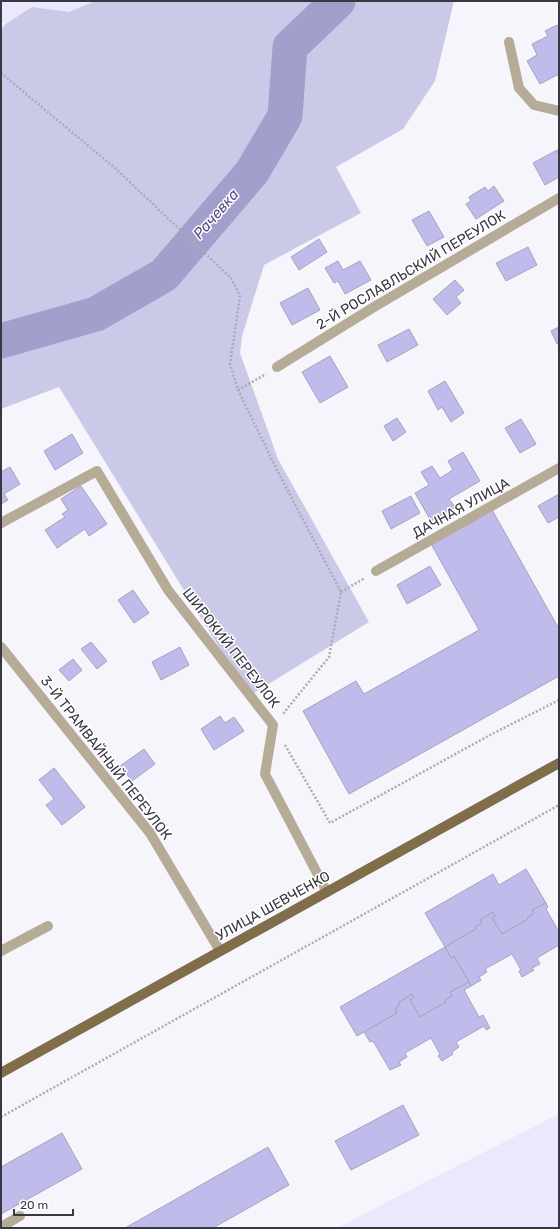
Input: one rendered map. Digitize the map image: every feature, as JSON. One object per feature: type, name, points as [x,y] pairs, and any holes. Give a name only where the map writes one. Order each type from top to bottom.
[{"type":"main road","name":"УЛИЦА ШЕВЧЕНКО","points":[[1,1072],[559,763]]},
{"type":"street","points":[[509,42],[519,88],[534,105],[559,111]]},
{"type":"street","name":"2-Й РОСЛАВЛЬСКИЙ ПЕРЕУЛОК","points":[[277,367],[374,307],[559,198]]},
{"type":"street","name":"ДАЧНАЯ УЛИЦА","points":[[376,571],[559,468]]},
{"type":"street","name":"ШИРОКИЙ ПЕРЕУЛОК","points":[[1,523],[97,471],[168,590],[274,725],[265,774],[327,892]]},
{"type":"street","name":"3-Й ТРАМВАЙНЫЙ ПЕРЕУЛОК","points":[[1,647],[150,832],[220,952]]},
{"type":"street","points":[[1,951],[48,926]]},
{"type":"street","points":[[1,1227],[20,1216]]},
{"type":"path","points":[[1,73],[116,169],[231,278],[240,296],[230,364],[238,390],[277,470],[341,592],[329,657],[274,725],[330,823],[490,735],[559,700]]},
{"type":"path","points":[[238,390],[277,367]]},
{"type":"path","points":[[341,592],[376,571]]},
{"type":"path","points":[[1,1117],[559,805]]},
{"type":"shaded area","points":[[1,1],[95,1],[69,12],[32,7],[4,25],[1,19]]},
{"type":"shaded area","points":[[95,1],[454,1],[435,81],[403,129],[336,167],[361,213],[264,265],[242,336],[240,353],[278,459],[369,622],[249,696],[59,387],[1,409],[1,32],[4,25],[32,7],[69,12]]},
{"type":"shaded area","points":[[559,1114],[559,1228],[338,1228],[375,1208]]},
{"type":"building","points":[[557,25],[559,27],[559,74],[540,84],[527,61],[537,55],[532,44],[548,36],[545,31]]},
{"type":"building","points":[[557,150],[559,155],[559,177],[545,185],[533,163]]},
{"type":"building","points":[[494,186],[504,201],[476,219],[466,204],[471,201],[469,197],[485,187],[488,191]]},
{"type":"building","points":[[429,211],[444,237],[427,246],[412,220]]},
{"type":"building","points":[[319,239],[327,252],[299,270],[291,257]]},
{"type":"building","points":[[528,247],[537,265],[506,281],[496,263]]},
{"type":"building","points":[[338,261],[343,270],[360,261],[371,280],[345,294],[338,281],[334,283],[325,268]]},
{"type":"building","points":[[455,280],[464,290],[456,297],[461,303],[447,315],[433,299]]},
{"type":"building","points":[[308,288],[320,310],[292,325],[280,303]]},
{"type":"building","points":[[559,327],[559,343],[557,344],[551,331]]},
{"type":"building","points":[[409,329],[418,345],[387,362],[378,345]]},
{"type":"building","points":[[330,356],[348,387],[320,403],[302,372]]},
{"type":"building","points":[[445,381],[464,413],[451,422],[442,407],[438,410],[428,391]]},
{"type":"building","points":[[397,418],[406,432],[393,441],[384,426]]},
{"type":"building","points":[[521,419],[536,444],[520,453],[505,428]]},
{"type":"building","points":[[72,434],[83,453],[55,470],[44,451]]},
{"type":"building","points":[[463,452],[480,481],[449,499],[455,507],[431,521],[415,493],[429,485],[421,472],[432,466],[440,478],[453,470],[448,461]]},
{"type":"building","points":[[10,467],[20,484],[4,494],[8,500],[1,504],[1,472]]},
{"type":"building","points":[[81,486],[107,524],[89,536],[85,529],[57,548],[45,530],[65,517],[62,514],[68,510],[61,499]]},
{"type":"building","points":[[559,494],[559,517],[548,523],[538,506]]},
{"type":"building","points":[[411,496],[420,513],[391,529],[382,511]]},
{"type":"building","points":[[491,508],[559,629],[559,676],[349,794],[303,711],[356,681],[364,694],[479,630],[430,542]]},
{"type":"building","points":[[430,566],[441,585],[407,604],[397,585]]},
{"type":"building","points":[[133,590],[149,613],[134,623],[118,600]]},
{"type":"building","points":[[91,642],[107,661],[97,669],[81,649]]},
{"type":"building","points":[[180,647],[189,665],[161,680],[152,662]]},
{"type":"building","points":[[73,659],[82,670],[69,681],[59,670]]},
{"type":"building","points":[[220,716],[225,723],[234,717],[244,731],[214,750],[201,729]]},
{"type":"building","points":[[144,749],[155,764],[132,781],[120,766]]},
{"type":"building","points":[[54,768],[85,807],[62,825],[46,805],[54,799],[39,780]]},
{"type":"building","points":[[526,869],[546,903],[532,910],[534,913],[527,918],[528,919],[502,934],[492,918],[495,916],[493,912],[480,920],[482,923],[475,927],[476,929],[445,947],[425,913],[493,874],[499,885]]},
{"type":"building","points":[[546,903],[548,907],[546,909],[559,932],[559,945],[537,958],[540,964],[532,968],[534,970],[522,977],[519,971],[521,970],[512,954],[485,969],[487,972],[479,977],[481,980],[471,986],[454,956],[451,958],[445,947],[476,929],[475,927],[482,923],[480,920],[493,912],[495,916],[492,918],[502,934],[528,919],[527,918],[534,913],[532,910]]},
{"type":"building","points":[[445,947],[451,958],[454,956],[469,982],[450,992],[452,996],[445,1000],[446,1002],[420,1017],[410,1000],[414,997],[412,994],[398,1003],[399,1006],[395,1009],[397,1013],[357,1036],[340,1007]]},
{"type":"building","points":[[469,982],[471,986],[464,990],[479,1017],[483,1015],[490,1028],[486,1030],[484,1026],[456,1042],[459,1047],[452,1052],[453,1054],[442,1061],[438,1056],[440,1054],[431,1038],[405,1053],[407,1057],[399,1062],[401,1065],[390,1070],[373,1041],[370,1042],[364,1032],[397,1013],[395,1009],[399,1006],[398,1003],[412,994],[414,997],[410,1000],[420,1017],[446,1002],[445,1000],[452,996],[450,992]]},
{"type":"building","points":[[403,1105],[419,1135],[351,1170],[335,1141]]},
{"type":"building","points":[[62,1133],[82,1169],[1,1214],[1,1167]]},
{"type":"building","points":[[268,1147],[289,1185],[213,1228],[125,1228]]},
{"type":"waterway","name":"Рачевка","points":[[1,341],[96,314],[164,275],[252,172],[285,116],[290,47],[338,1]]}]
